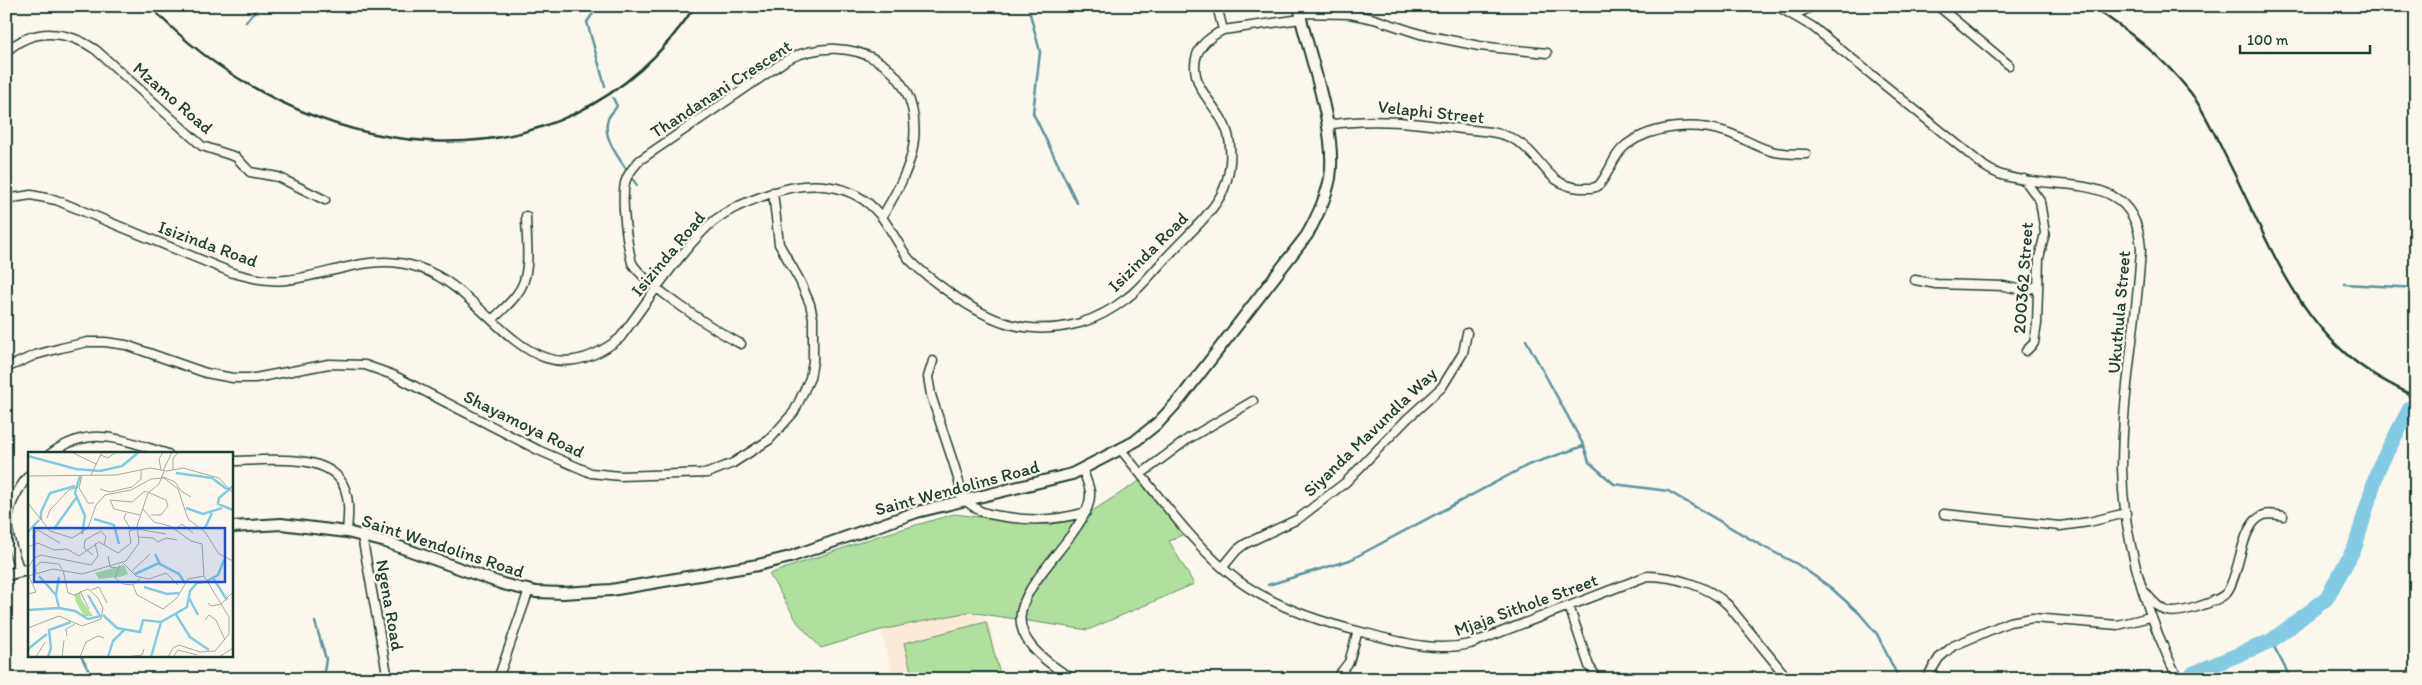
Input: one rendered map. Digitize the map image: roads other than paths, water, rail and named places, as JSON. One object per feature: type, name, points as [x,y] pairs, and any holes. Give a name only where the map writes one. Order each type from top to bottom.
[{"type":"street","points":[[1216,6],[1223,30]]},
{"type":"street","name":"Ukuthula Street","points":[[1777,6],[1794,15],[1835,44],[1973,159],[2005,176],[2081,185],[2106,193],[2125,205],[2137,224],[2140,235],[2140,264],[2123,433],[2122,469],[2126,513],[2142,588],[2150,617],[2178,679]]},
{"type":"street","points":[[1794,15],[1813,6]]},
{"type":"street","points":[[1938,6],[2009,65]]},
{"type":"street","name":"Isizinda Road","points":[[6,199],[31,195],[56,200],[233,273],[252,278],[287,280],[374,261],[394,262],[421,268],[438,276],[525,349],[554,360],[578,359],[607,348],[620,338],[703,230],[728,211],[774,192],[800,185],[832,186],[864,200],[882,217],[908,257],[923,272],[965,303],[1007,324],[1032,329],[1058,328],[1083,322],[1112,308],[1128,297],[1200,222],[1222,194],[1228,176],[1230,155],[1228,134],[1222,120],[1196,81],[1195,62],[1201,46],[1212,36],[1223,30],[1301,13],[1350,14],[1374,19],[1420,34],[1479,46],[1547,53]]},
{"type":"street","name":"Saint Wendolins Road","points":[[232,527],[280,524],[347,532],[503,584],[529,590],[563,593],[603,591],[758,566],[814,550],[917,512],[1083,470],[1121,450],[1159,422],[1181,398],[1307,235],[1325,198],[1330,176],[1327,125],[1301,13]]},
{"type":"street","name":"Mzamo Road","points":[[6,52],[27,38],[39,34],[66,35],[83,40],[202,146],[236,157],[250,172],[278,177],[325,200]]},
{"type":"street","name":"Thandanani Crescent","points":[[741,344],[722,334],[637,272],[630,257],[624,197],[626,182],[630,172],[640,160],[769,71],[806,51],[825,48],[848,48],[874,58],[888,69],[905,90],[914,120],[913,149],[882,217]]},
{"type":"street","name":"Velaphi Street","points":[[1327,125],[1361,121],[1403,121],[1501,134],[1526,148],[1563,186],[1594,188],[1602,182],[1617,154],[1626,145],[1650,132],[1672,128],[1704,128],[1724,131],[1774,152],[1806,154]]},
{"type":"street","name":"200362 Street","points":[[2024,179],[2043,207],[2046,233],[2039,258],[2034,343],[2026,351]]},
{"type":"street","name":"Shayamoya Road","points":[[6,368],[35,355],[88,342],[126,345],[206,373],[233,378],[255,378],[329,364],[365,366],[393,375],[538,450],[591,473],[620,476],[708,473],[733,463],[769,440],[794,412],[810,378],[813,361],[813,318],[810,304],[800,281],[779,244],[774,192]]},
{"type":"street","points":[[492,320],[518,293],[524,281],[527,269],[526,216]]},
{"type":"street","points":[[1915,280],[1936,284],[2004,286],[2022,290],[2038,285]]},
{"type":"street","name":"Siyanda Mavundla Way","points":[[1222,567],[1245,544],[1298,519],[1346,482],[1406,419],[1442,387],[1463,353],[1467,333]]},
{"type":"street","points":[[932,361],[928,377],[931,395],[964,500],[980,511],[989,514],[1044,521],[1062,519],[1086,512]]},
{"type":"street","points":[[1141,474],[1188,440],[1253,401]]},
{"type":"street","points":[[53,452],[72,441],[98,436],[116,437],[162,452]]},
{"type":"street","name":"Mjaja Sithole Street","points":[[1121,450],[1199,543],[1222,567],[1242,583],[1288,610],[1358,632],[1420,646],[1454,647],[1470,644],[1647,576],[1668,578],[1717,594],[1788,679]]},
{"type":"street","points":[[232,461],[301,460],[323,467],[338,476],[345,488],[348,500],[347,532]]},
{"type":"street","points":[[1073,679],[1039,657],[1026,640],[1020,620],[1026,596],[1086,512],[1090,493],[1083,470]]},
{"type":"street","points":[[6,575],[24,570],[10,543],[7,514],[10,502],[28,476]]},
{"type":"street","points":[[1944,514],[2060,526],[2089,522],[2126,513]]},
{"type":"street","points":[[2142,588],[2154,602],[2167,611],[2176,611],[2213,602],[2226,594],[2232,585],[2244,539],[2259,518],[2266,514],[2283,516]]},
{"type":"street","name":"Ngena Road","points":[[362,536],[388,679]]},
{"type":"street","points":[[498,679],[529,590]]},
{"type":"street","points":[[1569,606],[1589,666],[1598,679]]},
{"type":"street","points":[[1926,679],[1939,658],[1953,646],[2009,622],[2033,618],[2118,625],[2150,617]]},
{"type":"street","points":[[1336,679],[1349,662],[1358,632]]},
{"type":"waterway","points":[[246,22],[258,6]]},
{"type":"waterway","points":[[598,6],[587,22],[605,86]]},
{"type":"waterway","points":[[1028,6],[1040,52],[1033,113],[1077,203]]},
{"type":"waterway","points":[[2165,10],[2166,6]]},
{"type":"waterway","points":[[613,98],[617,106],[608,119],[608,136],[616,154],[637,186]]},
{"type":"waterway","points":[[2344,284],[2416,288]]},
{"type":"waterway","points":[[1526,340],[1584,446],[1589,462],[1614,484],[1668,491],[1797,564],[1830,587],[1859,613],[1877,634],[1899,679]]},
{"type":"waterway","points":[[2192,674],[2271,641],[2326,599],[2355,547],[2378,469],[2410,408]]},
{"type":"waterway","points":[[1268,585],[1350,560],[1528,465],[1584,446]]},
{"type":"waterway","points":[[315,622],[326,659],[323,679]]},
{"type":"waterway","points":[[2271,641],[2291,679]]},
{"type":"waterway","points":[[82,658],[93,679]]},
{"type":"railway","points":[[150,6],[210,59],[279,101],[352,129],[428,141],[503,137],[575,114],[639,71],[695,6]]},
{"type":"railway","points":[[2091,6],[2145,45],[2191,93],[2212,129],[2279,266],[2308,312],[2326,334],[2361,366],[2388,383],[2416,397]]}]
